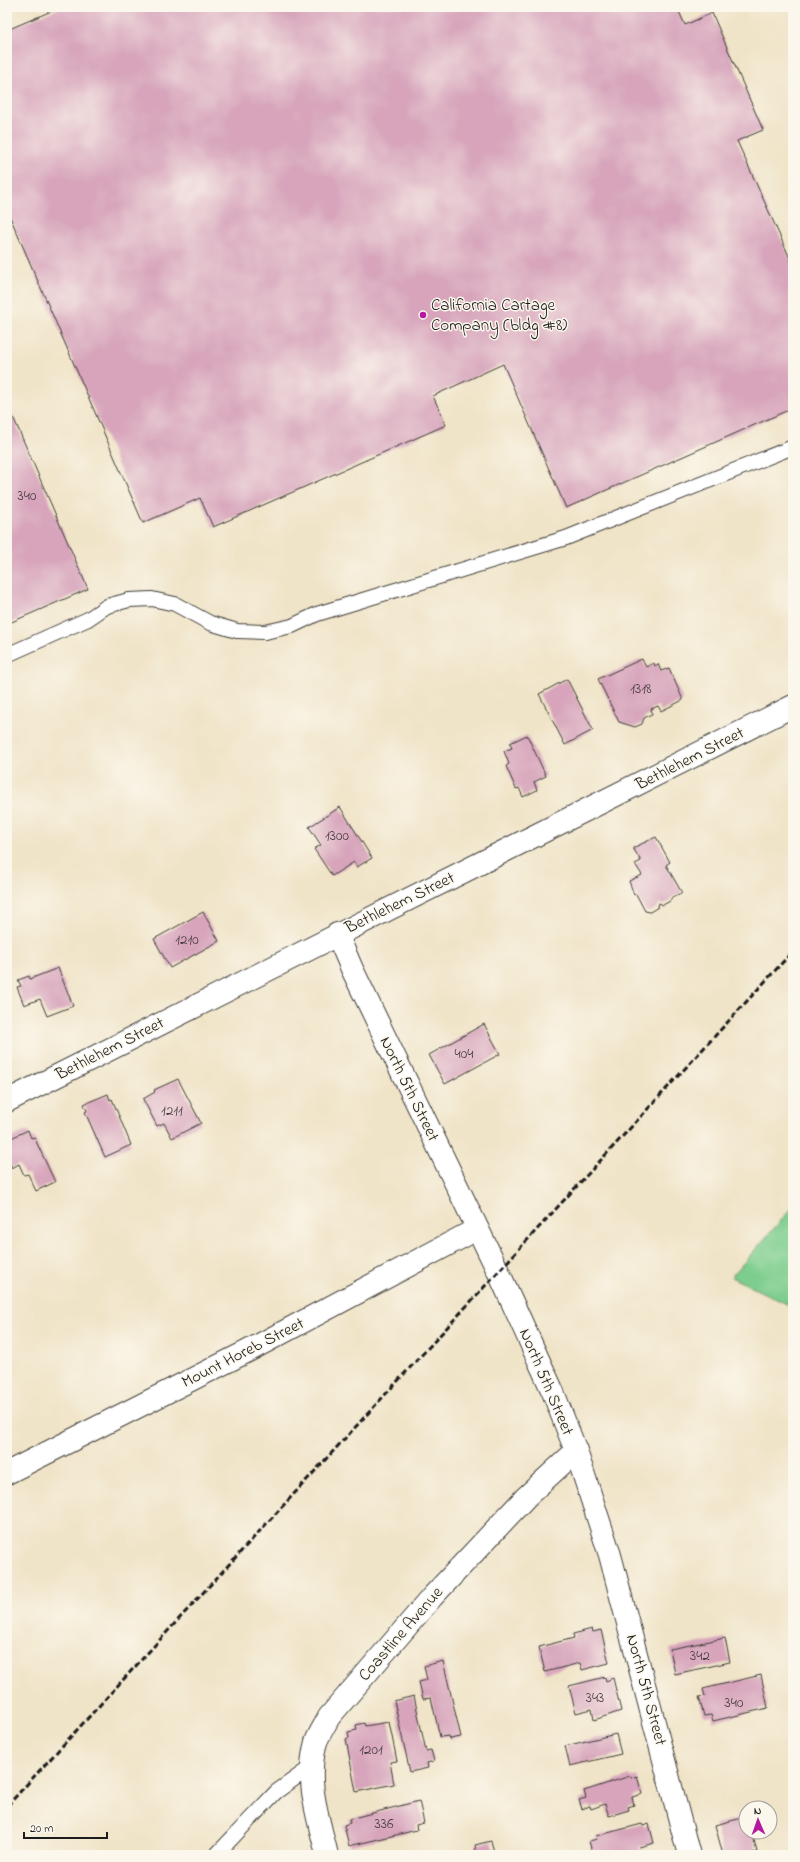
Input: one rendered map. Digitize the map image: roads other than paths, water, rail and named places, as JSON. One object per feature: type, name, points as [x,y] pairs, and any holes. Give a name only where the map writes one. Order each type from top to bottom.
[{"type":"street","name":"Bethlehem Street","points":[[7,1101],[793,706]]},
{"type":"street","name":"North 5th Street","points":[[337,934],[355,976],[499,1273],[553,1392],[576,1452],[610,1556],[689,1855]]},
{"type":"street","name":"Mount Horeb Street","points":[[7,1473],[248,1351],[477,1228]]},
{"type":"street","name":"Coastline Avenue","points":[[327,1855],[312,1793],[311,1767],[317,1741],[329,1717],[437,1592],[526,1497],[576,1452]]},
{"type":"lane","points":[[7,655],[88,619],[107,606],[129,600],[152,599],[175,604],[210,623],[237,631],[265,632],[292,626],[317,614],[566,538],[793,447]]},
{"type":"lane","points":[[216,1855],[276,1792],[311,1767]]},
{"type":"railway","points":[[7,1806],[793,951]]},
{"type":"place","name":"California Cartage Company (bldg #8)","points":[[423,315]]}]
